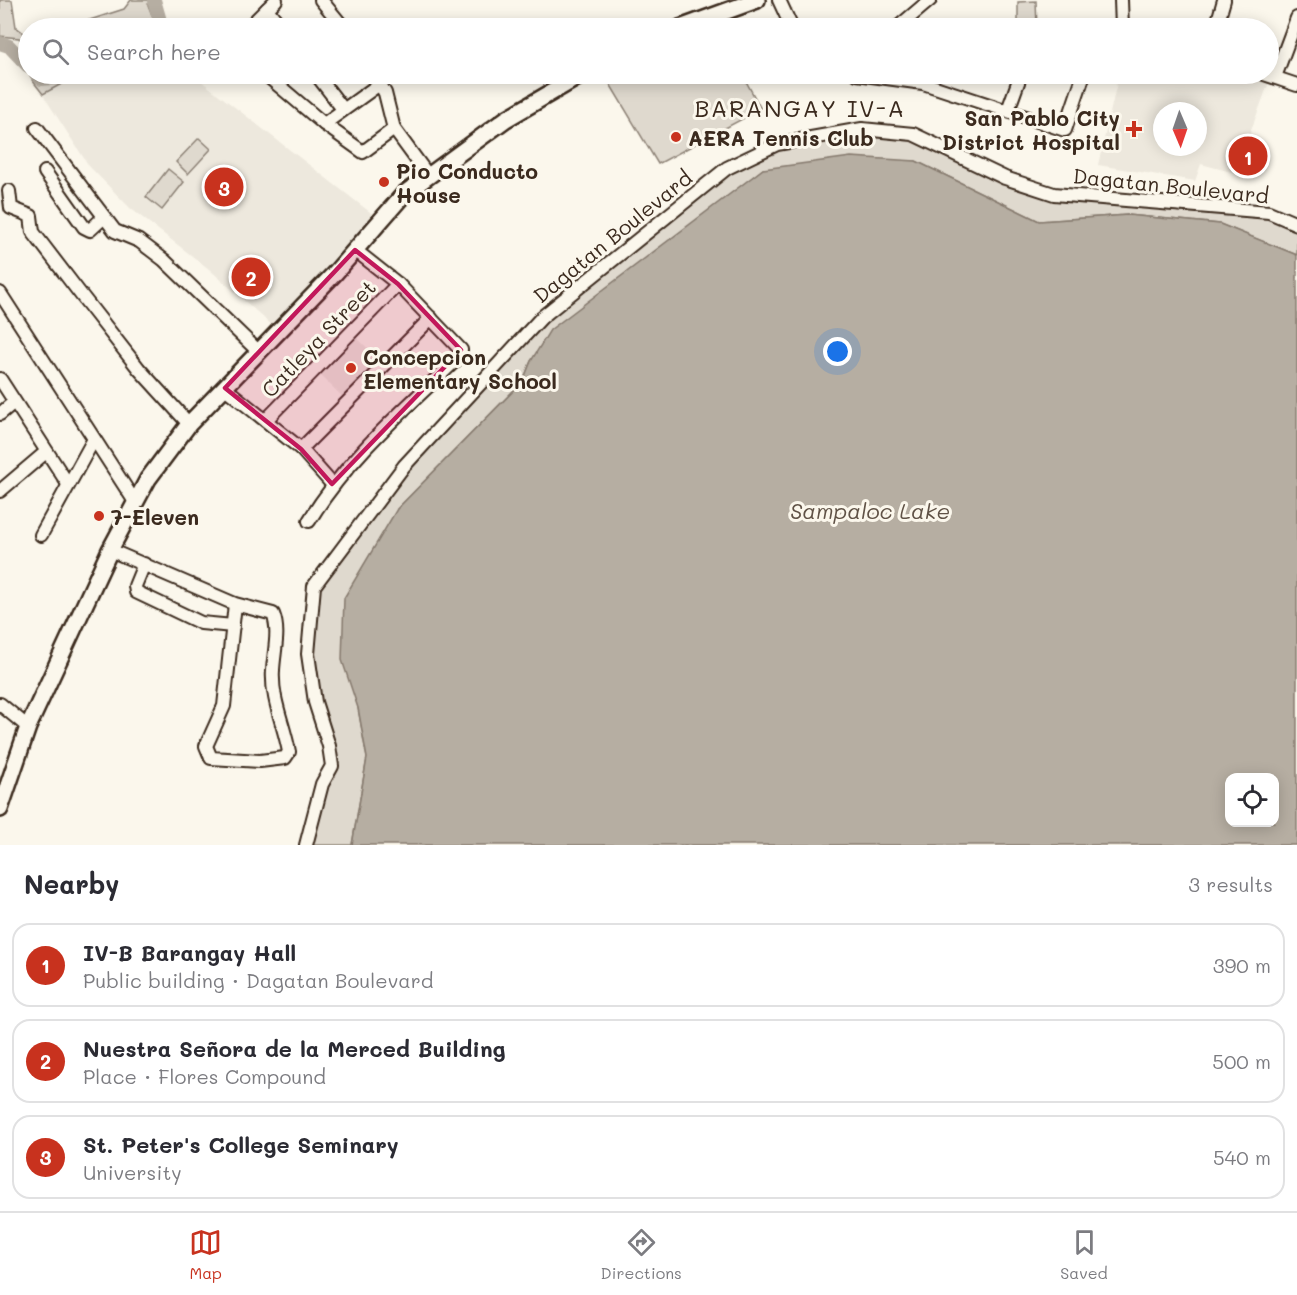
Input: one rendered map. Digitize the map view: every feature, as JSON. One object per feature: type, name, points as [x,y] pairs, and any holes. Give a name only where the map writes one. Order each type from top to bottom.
[{"type":"main road","points":[[708,18],[757,0]]},
{"type":"main road","points":[[0,809],[28,727],[110,550],[148,479],[189,424],[260,353],[356,250],[404,194],[427,174],[506,119],[566,84]]},
{"type":"street","points":[[321,0],[336,18]]},
{"type":"street","points":[[779,0],[787,18]]},
{"type":"street","points":[[909,18],[930,0]]},
{"type":"street","points":[[1121,0],[1122,18]]},
{"type":"street","points":[[1219,18],[1224,0]]},
{"type":"street","points":[[258,18],[272,4],[278,18]]},
{"type":"street","points":[[1279,55],[1297,18]]},
{"type":"street","points":[[1279,79],[1297,85]]},
{"type":"street","points":[[277,84],[324,124],[363,152],[394,129]]},
{"type":"street","points":[[324,84],[343,109]]},
{"type":"street","points":[[324,124],[370,84]]},
{"type":"street","points":[[379,84],[394,129],[427,174]]},
{"type":"street","points":[[926,84],[1065,130],[1081,84]]},
{"type":"street","points":[[1008,110],[1017,84]]},
{"type":"street","points":[[37,128],[121,236],[132,237],[164,260],[260,353]]},
{"type":"street","name":"Dagatan Boulevard","points":[[306,845],[322,784],[332,766],[329,746],[315,702],[308,654],[314,586],[411,458],[542,317],[727,168],[777,144],[862,129],[913,134],[1005,178],[1054,194],[1269,212],[1297,224]]},
{"type":"street","points":[[45,172],[84,227],[90,230],[104,217]]},
{"type":"street","points":[[9,191],[11,208],[31,216],[33,232],[139,369],[189,424]]},
{"type":"street","points":[[309,521],[332,484],[353,458],[458,358],[460,350],[398,284],[356,250]]},
{"type":"street","name":"Catleya Street","points":[[266,420],[398,284]]},
{"type":"street","points":[[0,293],[135,502]]},
{"type":"street","points":[[301,449],[430,318]]},
{"type":"street","points":[[0,379],[68,484]]},
{"type":"street","points":[[225,388],[301,449],[332,484]]},
{"type":"street","points":[[0,414],[14,402]]},
{"type":"street","points":[[41,535],[94,439]]},
{"type":"street","points":[[0,491],[46,452]]},
{"type":"street","points":[[110,550],[235,604],[273,614],[276,622],[272,673],[280,726],[288,745],[289,752],[285,758],[225,760],[211,758],[207,753],[206,746],[224,706],[235,604]]},
{"type":"street","points":[[144,564],[135,586],[136,592],[201,623],[233,626]]},
{"type":"street","points":[[0,704],[28,727]]},
{"type":"highlighted area","points":[[355,250],[398,284],[461,350],[332,484],[301,449],[225,388]]},
{"type":"shaded area","points":[[0,0],[12,0],[18,38],[0,36]]},
{"type":"shaded area","points":[[131,0],[149,0],[148,5],[153,18],[96,18],[124,9]]},
{"type":"shaded area","points":[[1036,1],[1037,18],[1018,18],[1018,2]]},
{"type":"shaded area","points":[[35,84],[62,84],[43,94]]},
{"type":"shaded area","points":[[62,84],[205,84],[375,216],[275,328],[209,269],[130,208],[89,166],[43,95]]},
{"type":"shaded area","name":"AERA Tennis Club","points":[[610,84],[747,84],[761,109],[658,164]]},
{"type":"shaded area","name":"San Pablo City District Hospital","points":[[1117,84],[1268,84],[1235,173],[1201,164],[1195,181],[1098,165]]},
{"type":"shaded area","points":[[862,129],[913,134],[1054,194],[1231,209],[1297,225],[1297,255],[1220,224],[1128,215],[1039,221],[916,161],[763,169],[531,361],[523,381],[397,509],[358,708],[367,758],[352,845],[306,845],[331,766],[308,654],[314,586],[404,466],[542,317],[727,168],[777,144]]},
{"type":"shaded area","points":[[199,138],[211,149],[188,174],[176,162]]},
{"type":"shaded area","points":[[168,169],[184,182],[162,210],[146,197]]},
{"type":"shaded area","name":"Concepcion Elementary School","points":[[356,337],[383,363],[346,400],[319,374]]},
{"type":"water","name":"Sampaloc Lake","points":[[851,157],[916,161],[1039,221],[1128,215],[1220,224],[1297,255],[1297,845],[352,845],[367,758],[358,708],[342,660],[344,598],[397,509],[523,381],[531,361],[550,330],[763,169]]},
{"type":"waterway","points":[[154,0],[159,18]]},
{"type":"waterway","points":[[0,43],[9,46],[18,55]]},
{"type":"place","name":"San Pablo City District Hospital","points":[[1134,129]]},
{"type":"place","name":"AERA Tennis Club","points":[[676,137]]},
{"type":"place","name":"IV-B Barangay Hall","points":[[1248,156]]},
{"type":"place","name":"Pio Conducto House","points":[[384,182]]},
{"type":"place","name":"St. Peter's College Seminary","points":[[224,187]]},
{"type":"place","name":"Nuestra Señora de la Merced Building","points":[[251,277]]},
{"type":"place","name":"Concepcion Elementary School","points":[[351,368]]},
{"type":"place","name":"7-Eleven","points":[[99,516]]},
{"type":"district","name":"BARANGAY IV-A","points":[[800,107]]}]
